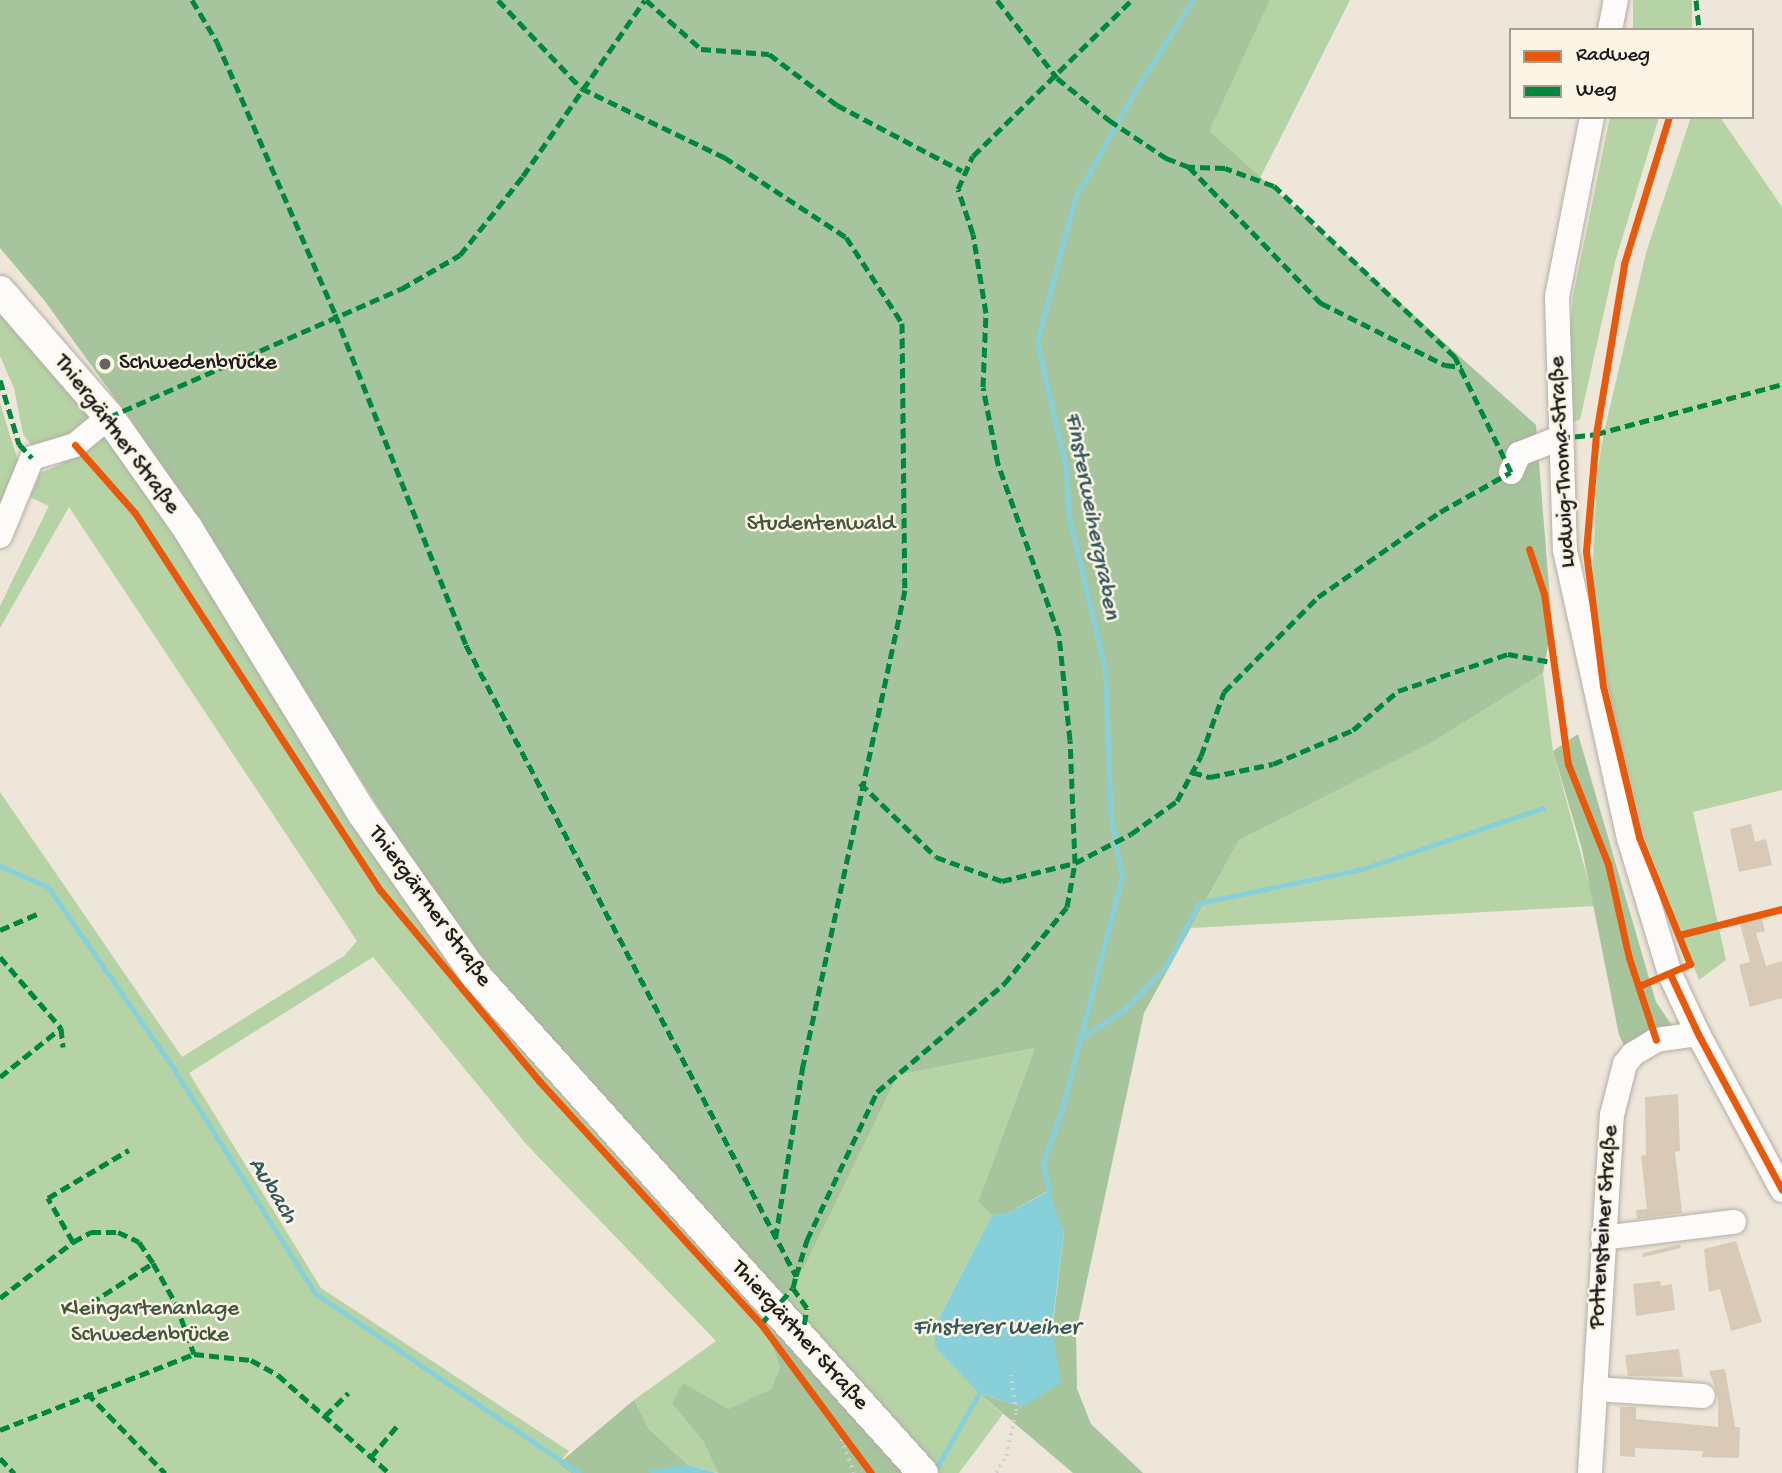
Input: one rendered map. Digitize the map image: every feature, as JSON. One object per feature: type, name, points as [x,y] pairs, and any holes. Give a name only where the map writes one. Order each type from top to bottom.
[{"type":"main road","name":"Thiergärtner Straße","points":[[0,291],[109,417],[188,529],[362,813],[477,977],[923,1473]]},
{"type":"street","points":[[1610,28],[1616,0]]},
{"type":"street","name":"Ludwig-Thoma-Straße","points":[[1592,119],[1557,297],[1565,550],[1593,688],[1629,838],[1670,974],[1698,1034],[1782,1189]]},
{"type":"street","points":[[0,536],[32,458],[75,445],[109,417]]},
{"type":"street","points":[[1511,472],[1520,454],[1560,438]]},
{"type":"street","name":"Pottensteiner Straße","points":[[1590,1473],[1612,1115],[1625,1064],[1656,1040],[1698,1034]]},
{"type":"street","points":[[1603,1238],[1734,1222]]},
{"type":"street","points":[[1595,1389],[1703,1396]]},
{"type":"path","points":[[996,1473],[1006,1456],[1016,1411],[1010,1376]]},
{"type":"path","points":[[838,1426],[854,1473]]},
{"type":"green space","name":"Studentenwald","points":[[0,0],[1270,0],[1209,131],[1536,425],[1552,624],[1543,673],[1431,743],[1239,840],[1144,1013],[1076,1332],[1077,1389],[1091,1424],[1143,1473],[1073,1473],[979,1393],[1022,1407],[1052,1331],[1064,1233],[1048,1191],[1006,1214],[992,1215],[978,1202],[1035,1048],[898,1075],[804,1268],[777,1309],[548,1045],[430,888],[133,423],[44,300],[0,248]]},
{"type":"green space","points":[[1270,0],[1350,0],[1260,178],[1208,131]]},
{"type":"green space","points":[[1633,0],[1692,0],[1692,28],[1633,28]]},
{"type":"green space","points":[[1610,119],[1658,119],[1615,262],[1580,420],[1570,422],[1562,417],[1573,296]]},
{"type":"green space","points":[[1690,119],[1721,119],[1782,207],[1782,790],[1693,812],[1726,960],[1699,980],[1644,836],[1607,685],[1592,583],[1597,474],[1604,432],[1646,253]]},
{"type":"green space","name":"Kleingartenanlage Schwedenbrücke","points":[[0,313],[112,439],[411,903],[776,1328],[770,1340],[780,1367],[771,1389],[728,1409],[672,1404],[703,1441],[718,1473],[688,1465],[649,1429],[634,1400],[716,1341],[527,1145],[373,957],[189,1073],[321,1288],[569,1451],[558,1464],[571,1473],[0,1473],[0,792],[182,1057],[344,956],[357,941],[69,507],[0,628],[0,606],[49,506],[30,497],[40,473],[62,464],[53,449],[34,449],[23,434],[14,388],[0,356]]},
{"type":"green space","points":[[0,403],[18,461],[0,510]]},
{"type":"green space","points":[[1543,673],[1553,751],[1595,906],[1191,928],[1239,840],[1431,743]]},
{"type":"green space","points":[[1578,734],[1656,1002],[1673,1027],[1626,1050],[1619,1035],[1582,849],[1553,751]]},
{"type":"green space","points":[[1035,1048],[978,1202],[992,1215],[934,1328],[979,1393],[1003,1414],[959,1473],[934,1473],[777,1309],[804,1268],[898,1075]]},
{"type":"green space","points":[[776,1328],[909,1473],[718,1473],[703,1441],[672,1404],[683,1383],[728,1409],[771,1389],[780,1367],[770,1340]]},
{"type":"green space","points":[[634,1400],[649,1429],[688,1465],[650,1473],[571,1473],[558,1464]]},
{"type":"water","name":"Finsterer Weiher","points":[[1049,1191],[1064,1233],[1052,1327],[1061,1383],[1022,1407],[979,1393],[935,1347],[934,1328],[992,1215],[1006,1214]]},
{"type":"water","points":[[688,1465],[717,1473],[650,1473],[650,1470]]},
{"type":"building","points":[[1751,824],[1755,842],[1766,839],[1772,865],[1739,872],[1730,829]]},
{"type":"building","points":[[1751,913],[1752,917],[1761,915],[1765,931],[1756,933],[1766,966],[1782,961],[1782,998],[1750,1007],[1739,965],[1750,962],[1738,916]]},
{"type":"building","points":[[1678,1094],[1680,1151],[1675,1152],[1682,1213],[1637,1219],[1636,1210],[1647,1209],[1641,1156],[1646,1155],[1645,1097]]},
{"type":"building","points":[[1736,1241],[1762,1322],[1731,1331],[1720,1289],[1709,1292],[1704,1249]]},
{"type":"building","points":[[1680,1244],[1681,1248],[1643,1257],[1642,1253]]},
{"type":"building","points":[[1660,1281],[1661,1286],[1672,1284],[1675,1310],[1636,1316],[1633,1284]]},
{"type":"building","points":[[1679,1349],[1683,1377],[1628,1376],[1625,1355]]},
{"type":"building","points":[[1725,1369],[1735,1427],[1740,1427],[1739,1458],[1702,1457],[1703,1451],[1635,1448],[1635,1457],[1620,1456],[1620,1407],[1636,1407],[1636,1419],[1718,1427],[1718,1396],[1709,1371]]},
{"type":"waterway","name":"Finsterweihergraben","points":[[1049,1191],[1043,1163],[1063,1106],[1122,876],[1111,820],[1105,669],[1069,518],[1066,469],[1037,342],[1075,198],[1136,89],[1193,0]]},
{"type":"waterway","points":[[1079,1039],[1124,1010],[1166,966],[1199,903],[1362,869],[1543,808]]},
{"type":"waterway","name":"Aubach","points":[[0,866],[48,887],[170,1063],[315,1293],[579,1473]]},
{"type":"waterway","name":"Finsterweihergraben","points":[[934,1472],[979,1393]]},
{"type":"marked path","points":[[192,0],[217,42],[335,314],[466,645],[796,1276]]},
{"type":"marked path","points":[[498,0],[581,88],[724,157],[846,237],[902,323],[905,590],[803,1065],[775,1241]]},
{"type":"marked path","points":[[109,417],[401,289],[460,255],[523,176],[645,0]]},
{"type":"marked path","points":[[646,0],[701,49],[769,54],[837,105],[962,171]]},
{"type":"marked path","points":[[997,0],[1057,78],[1109,120],[1166,158],[1189,167],[1321,303],[1445,365],[1462,367]]},
{"type":"marked path","points":[[860,783],[936,857],[1002,881],[1075,863],[1070,740],[1059,635],[998,464],[983,387],[986,313],[973,234],[958,189],[973,156],[1132,0]]},
{"type":"marked path","points":[[1696,0],[1699,28]]},
{"type":"marked path","points":[[802,1339],[807,1308],[793,1288],[796,1276],[807,1240],[877,1092],[1004,984],[1067,907],[1075,863],[1131,834],[1177,801],[1201,756],[1224,692],[1318,597],[1440,512],[1511,472],[1455,357],[1274,186],[1225,168],[1189,167]]},
{"type":"marked path","points":[[0,380],[19,444],[32,458]]},
{"type":"marked path","points":[[1560,438],[1596,434],[1782,384]]},
{"type":"marked path","points":[[1192,772],[1210,777],[1273,764],[1353,730],[1398,691],[1508,654],[1551,662]]},
{"type":"marked path","points":[[0,930],[37,914]]},
{"type":"marked path","points":[[0,957],[61,1028],[63,1047]]},
{"type":"marked path","points":[[0,1077],[61,1028]]},
{"type":"marked path","points":[[73,1242],[48,1198],[129,1150]]},
{"type":"marked path","points":[[0,1298],[73,1242],[91,1232],[118,1232],[139,1242],[153,1263],[176,1304],[194,1354]]},
{"type":"marked path","points":[[91,1303],[153,1263]]},
{"type":"marked path","points":[[761,1324],[793,1288]]},
{"type":"marked path","points":[[0,1430],[194,1354],[251,1360],[278,1375],[389,1473]]},
{"type":"marked path","points":[[87,1393],[165,1473]]},
{"type":"marked path","points":[[325,1416],[348,1393]]},
{"type":"marked path","points":[[371,1457],[397,1426]]},
{"type":"marked path","points":[[0,1458],[14,1473]]},
{"type":"cycle path","points":[[1639,986],[1690,964],[1639,837],[1603,686],[1586,551],[1596,434],[1624,264],[1668,119]]},
{"type":"cycle path","points":[[75,445],[135,513],[380,890],[540,1082],[761,1324],[871,1473]]},
{"type":"cycle path","points":[[1529,549],[1544,594],[1568,764],[1608,864],[1629,958],[1656,1040]]},
{"type":"cycle path","points":[[1679,935],[1782,909]]},
{"type":"cycle path","points":[[1670,974],[1698,1034],[1782,1190]]},
{"type":"place","name":"Schwedenbrücke","points":[[105,364]]}]
